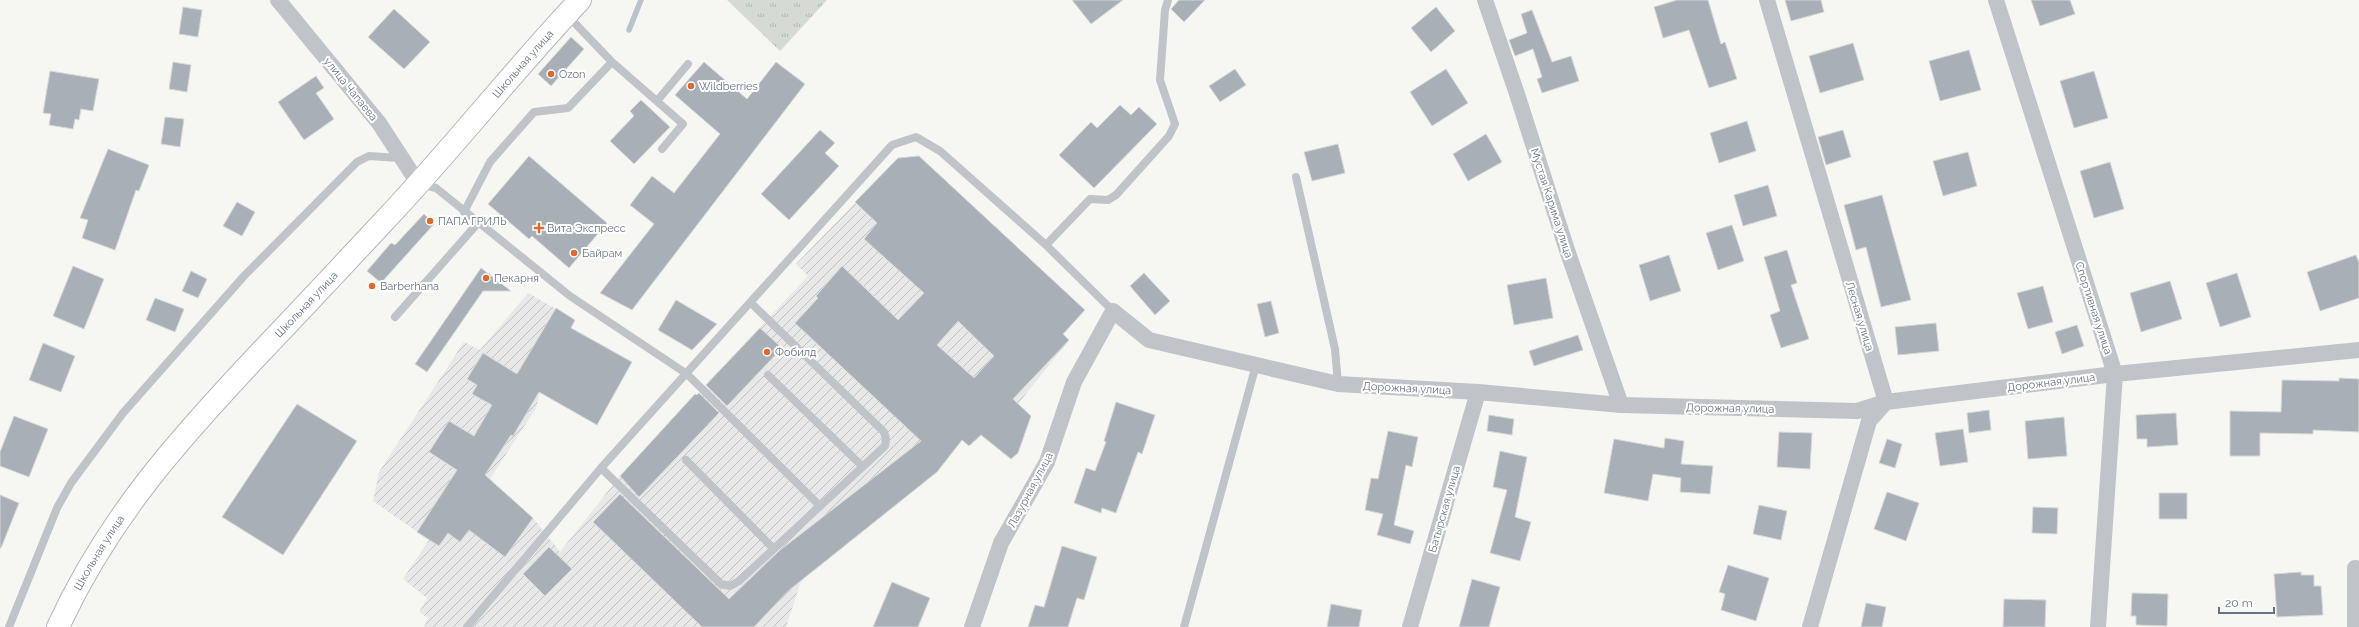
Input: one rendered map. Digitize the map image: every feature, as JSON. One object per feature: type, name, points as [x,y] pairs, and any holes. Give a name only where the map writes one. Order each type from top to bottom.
[{"type":"street","name":"улица Чапаева","points":[[278,0],[378,123],[418,183]]},
{"type":"street","name":"Мустая Карима улица","points":[[1485,0],[1567,250],[1621,405]]},
{"type":"street","name":"Лесная улица","points":[[1767,0],[1886,402]]},
{"type":"street","name":"Спортивная улица","points":[[1996,0],[2115,374],[2098,627]]},
{"type":"street","name":"Школьная улица","points":[[58,627],[77,586],[106,537],[164,458],[418,183],[573,7]]},
{"type":"street","name":"Дорожная улица","points":[[1113,311],[1149,340],[1338,384],[1478,392],[1621,405],[1857,411],[1886,402],[2115,374],[2359,350]]},
{"type":"street","name":"Лазурная улица","points":[[972,627],[1001,543],[1047,462],[1074,382],[1113,311]]},
{"type":"street","name":"Батырская улица","points":[[1410,627],[1478,392]]},
{"type":"street","points":[[1810,627],[1869,421],[1886,402]]},
{"type":"street","points":[[2355,568],[2355,627]]},
{"type":"lane","points":[[1046,245],[1090,199],[1108,200],[1116,195],[1169,136],[1175,124],[1160,80],[1165,10],[1168,0]]},
{"type":"lane","points":[[573,7],[612,62],[683,124],[662,149]]},
{"type":"lane","points":[[464,212],[490,162],[534,112],[568,108],[612,62]]},
{"type":"lane","points":[[657,101],[688,64]]},
{"type":"lane","points":[[467,627],[601,468],[892,145],[916,137],[940,151],[1046,245],[1113,311]]},
{"type":"lane","points":[[9,627],[57,508],[71,483],[123,414],[244,276],[357,162],[370,156],[400,158]]},
{"type":"lane","points":[[1296,177],[1336,349],[1338,384]]},
{"type":"lane","points":[[418,183],[436,188],[570,296],[687,374],[820,506]]},
{"type":"lane","points":[[395,318],[478,223]]},
{"type":"lane","points":[[601,468],[721,584],[730,586],[739,581],[885,446],[886,439],[884,432],[751,303]]},
{"type":"lane","points":[[1184,627],[1256,365]]},
{"type":"lane","points":[[768,375],[862,466]]},
{"type":"lane","points":[[686,460],[774,548]]},
{"type":"shaded area","points":[[919,156],[1069,340],[1018,404],[1031,416],[1019,451],[1011,459],[981,435],[969,446],[962,440],[937,472],[801,581],[786,627],[424,627],[428,618],[419,612],[427,598],[403,579],[429,540],[373,501],[379,472],[464,342],[480,350],[528,293],[575,320],[543,380],[536,408],[490,479],[533,518],[560,552],[620,476],[808,276],[796,264],[898,158]]},
{"type":"green space","points":[[727,0],[827,0],[780,51]]},
{"type":"building","points":[[1072,0],[1123,0],[1091,24]]},
{"type":"building","points":[[1179,0],[1205,0],[1184,22],[1171,9]]},
{"type":"building","points":[[1677,0],[1708,0],[1721,44],[1725,42],[1737,79],[1709,88],[1689,30],[1663,38],[1654,7]]},
{"type":"building","points":[[1785,0],[1821,0],[1824,12],[1791,21]]},
{"type":"building","points":[[2031,0],[2070,0],[2075,14],[2040,26]]},
{"type":"building","points":[[183,7],[202,10],[198,37],[179,34]]},
{"type":"building","points":[[1436,7],[1455,31],[1431,52],[1411,28]]},
{"type":"building","points":[[394,9],[430,42],[404,69],[368,37]]},
{"type":"building","points":[[1532,10],[1552,62],[1571,56],[1579,81],[1542,93],[1537,79],[1542,77],[1533,49],[1515,56],[1509,40],[1527,33],[1521,14]]},
{"type":"building","points":[[571,37],[584,49],[551,86],[538,74]]},
{"type":"building","points":[[1853,43],[1864,80],[1820,93],[1809,56]]},
{"type":"building","points":[[1969,50],[1981,90],[1940,101],[1929,61]]},
{"type":"building","points":[[173,62],[191,65],[187,92],[169,89]]},
{"type":"building","points":[[704,62],[747,99],[776,62],[805,84],[632,310],[600,293],[654,224],[630,205],[652,176],[674,193],[720,134],[675,95]]},
{"type":"building","points":[[1235,69],[1246,85],[1220,102],[1209,86]]},
{"type":"building","points":[[1446,69],[1468,103],[1432,126],[1410,92]]},
{"type":"building","points":[[50,71],[99,79],[93,111],[81,109],[79,120],[75,119],[73,129],[49,125],[51,114],[43,113]]},
{"type":"building","points":[[2094,71],[2108,118],[2074,128],[2060,81]]},
{"type":"building","points":[[316,76],[324,88],[316,93],[334,119],[304,140],[278,102]]},
{"type":"building","points":[[641,100],[670,127],[634,164],[610,141],[634,116],[630,111]]},
{"type":"building","points":[[1120,105],[1131,115],[1139,107],[1157,124],[1094,188],[1059,155],[1091,122],[1097,128]]},
{"type":"building","points":[[165,117],[184,119],[180,147],[161,144]]},
{"type":"building","points":[[1747,121],[1756,151],[1719,163],[1710,133]]},
{"type":"building","points":[[820,130],[835,143],[825,153],[839,166],[789,220],[761,194]]},
{"type":"building","points":[[1843,130],[1851,157],[1826,165],[1818,137]]},
{"type":"building","points":[[1486,134],[1502,162],[1468,181],[1453,154]]},
{"type":"building","points":[[1338,144],[1345,173],[1312,181],[1304,152]]},
{"type":"building","points":[[108,149],[149,165],[139,191],[136,190],[115,250],[82,238],[88,220],[80,218]]},
{"type":"building","points":[[1968,152],[1977,186],[1943,196],[1933,161]]},
{"type":"building","points":[[529,156],[607,223],[569,268],[532,236],[529,239],[488,204]]},
{"type":"building","points":[[919,156],[1085,310],[1063,334],[1069,340],[1013,399],[1031,416],[1018,453],[1011,459],[981,435],[969,446],[962,440],[937,472],[788,591],[754,627],[702,627],[593,522],[620,494],[729,599],[779,551],[921,441],[795,323],[818,298],[816,296],[842,266],[898,320],[924,293],[864,239],[877,223],[855,202],[898,158]],"holes":[[[958,321],[994,356],[974,378],[937,345]]]},
{"type":"building","points":[[2110,162],[2124,209],[2094,218],[2080,171]]},
{"type":"building","points":[[1768,185],[1777,216],[1743,226],[1734,195]]},
{"type":"building","points":[[1882,195],[1911,300],[1881,307],[1866,247],[1856,250],[1844,205]]},
{"type":"building","points":[[237,202],[255,212],[242,236],[223,226]]},
{"type":"building","points":[[424,214],[434,224],[381,283],[367,271],[391,243],[395,245]]},
{"type":"building","points":[[1732,225],[1744,261],[1718,270],[1706,233]]},
{"type":"building","points":[[1787,250],[1797,283],[1791,285],[1809,339],[1781,348],[1770,315],[1780,311],[1764,257]]},
{"type":"building","points":[[1669,255],[1681,291],[1650,301],[1639,265]]},
{"type":"building","points":[[2356,255],[2359,263],[2359,298],[2320,311],[2307,272]]},
{"type":"building","points":[[73,266],[104,279],[84,329],[53,316]]},
{"type":"building","points":[[481,268],[511,291],[483,291],[427,372],[415,364]]},
{"type":"building","points":[[191,271],[207,279],[198,298],[182,291]]},
{"type":"building","points":[[1144,273],[1170,301],[1155,315],[1130,286]]},
{"type":"building","points":[[2237,273],[2251,317],[2220,327],[2206,283]]},
{"type":"building","points":[[1546,278],[1553,318],[1514,325],[1507,285]]},
{"type":"building","points":[[2170,281],[2182,319],[2141,332],[2130,293]]},
{"type":"building","points":[[2043,286],[2053,322],[2028,329],[2017,293]]},
{"type":"building","points":[[155,298],[184,309],[175,332],[146,320]]},
{"type":"building","points":[[676,300],[717,324],[692,350],[658,330]]},
{"type":"building","points":[[1271,301],[1279,333],[1265,337],[1257,304]]},
{"type":"building","points":[[556,308],[575,320],[571,328],[632,362],[597,425],[539,392],[513,436],[511,435],[485,475],[533,518],[505,557],[469,530],[460,542],[448,533],[439,546],[417,532],[457,470],[429,452],[449,421],[474,436],[492,405],[472,394],[477,385],[467,379],[483,353],[517,374]]},
{"type":"building","points":[[1936,323],[1939,351],[1898,355],[1895,327]]},
{"type":"building","points":[[2077,325],[2084,346],[2062,354],[2055,332]]},
{"type":"building","points":[[760,328],[782,348],[727,406],[706,385]]},
{"type":"building","points":[[1578,335],[1583,350],[1534,366],[1529,351]]},
{"type":"building","points":[[43,343],[75,356],[61,392],[29,380]]},
{"type":"building","points":[[2339,378],[2359,379],[2359,432],[2313,430],[2313,434],[2260,433],[2260,456],[2230,456],[2230,411],[2281,412],[2282,380],[2339,381]]},
{"type":"building","points":[[699,393],[719,413],[639,497],[620,476],[695,394],[697,395]]},
{"type":"building","points":[[1116,402],[1155,415],[1142,454],[1138,452],[1116,513],[1102,508],[1101,513],[1074,503],[1086,468],[1095,471],[1106,442],[1104,441]]},
{"type":"building","points":[[297,404],[357,441],[283,555],[222,517]]},
{"type":"building","points":[[1989,410],[1991,430],[1969,433],[1967,413]]},
{"type":"building","points":[[2176,413],[2178,445],[2147,447],[2147,439],[2137,439],[2136,415]]},
{"type":"building","points":[[1489,415],[1514,419],[1512,435],[1487,431]]},
{"type":"building","points":[[14,416],[48,429],[29,477],[0,466],[0,452]]},
{"type":"building","points":[[2064,417],[2067,456],[2028,459],[2025,421]]},
{"type":"building","points":[[1963,429],[1968,462],[1940,466],[1935,433]]},
{"type":"building","points":[[1388,431],[1418,437],[1412,467],[1406,465],[1394,525],[1414,531],[1410,544],[1377,535],[1383,514],[1365,510],[1371,478],[1378,479]]},
{"type":"building","points":[[1779,432],[1812,433],[1810,469],[1777,467]]},
{"type":"building","points":[[1665,438],[1684,441],[1681,464],[1713,466],[1710,494],[1680,492],[1681,478],[1653,474],[1648,501],[1604,493],[1614,439],[1664,448]]},
{"type":"building","points":[[1887,439],[1902,444],[1895,468],[1879,463]]},
{"type":"building","points":[[1500,451],[1527,457],[1515,517],[1531,522],[1520,561],[1490,553],[1507,490],[1493,487]]},
{"type":"building","points":[[1887,492],[1919,503],[1906,541],[1874,529]]},
{"type":"building","points":[[2159,493],[2187,493],[2187,519],[2159,519]]},
{"type":"building","points":[[0,495],[19,503],[1,548],[0,548]]},
{"type":"building","points":[[1759,505],[1787,511],[1781,540],[1753,534]]},
{"type":"building","points":[[2033,507],[2058,508],[2057,534],[2032,533]]},
{"type":"building","points":[[1062,546],[1097,557],[1084,600],[1077,598],[1068,627],[1028,627],[1035,605],[1044,607]]},
{"type":"building","points":[[549,547],[572,569],[545,596],[523,574]]},
{"type":"building","points":[[1728,565],[1769,578],[1756,621],[1721,610],[1725,594],[1719,592]]},
{"type":"building","points":[[2301,572],[2301,575],[2314,575],[2314,586],[2321,586],[2323,615],[2277,617],[2274,574]]},
{"type":"building","points":[[1472,579],[1500,587],[1489,627],[1459,627]]},
{"type":"building","points":[[892,582],[930,598],[918,627],[873,627]]},
{"type":"building","points":[[2132,593],[2168,594],[2167,626],[2136,625],[2136,616],[2131,616]]},
{"type":"building","points":[[2004,599],[2046,600],[2045,627],[2003,627]]},
{"type":"building","points":[[1866,603],[1886,607],[1882,627],[1861,627]]},
{"type":"building","points":[[1331,604],[1362,610],[1359,627],[1327,627]]},
{"type":"waterway","points":[[629,30],[641,0]]},
{"type":"place","name":"Ozon","points":[[551,74]]},
{"type":"place","name":"Wildberries","points":[[691,86]]},
{"type":"place","name":"ПАПА ГРИЛЬ","points":[[430,221]]},
{"type":"place","name":"Вита Экспресс","points":[[539,228]]},
{"type":"place","name":"Байрам","points":[[574,253]]},
{"type":"place","name":"Пекарня","points":[[486,278]]},
{"type":"place","name":"Barberhana","points":[[372,286]]},
{"type":"place","name":"Фобилд","points":[[767,352]]}]
